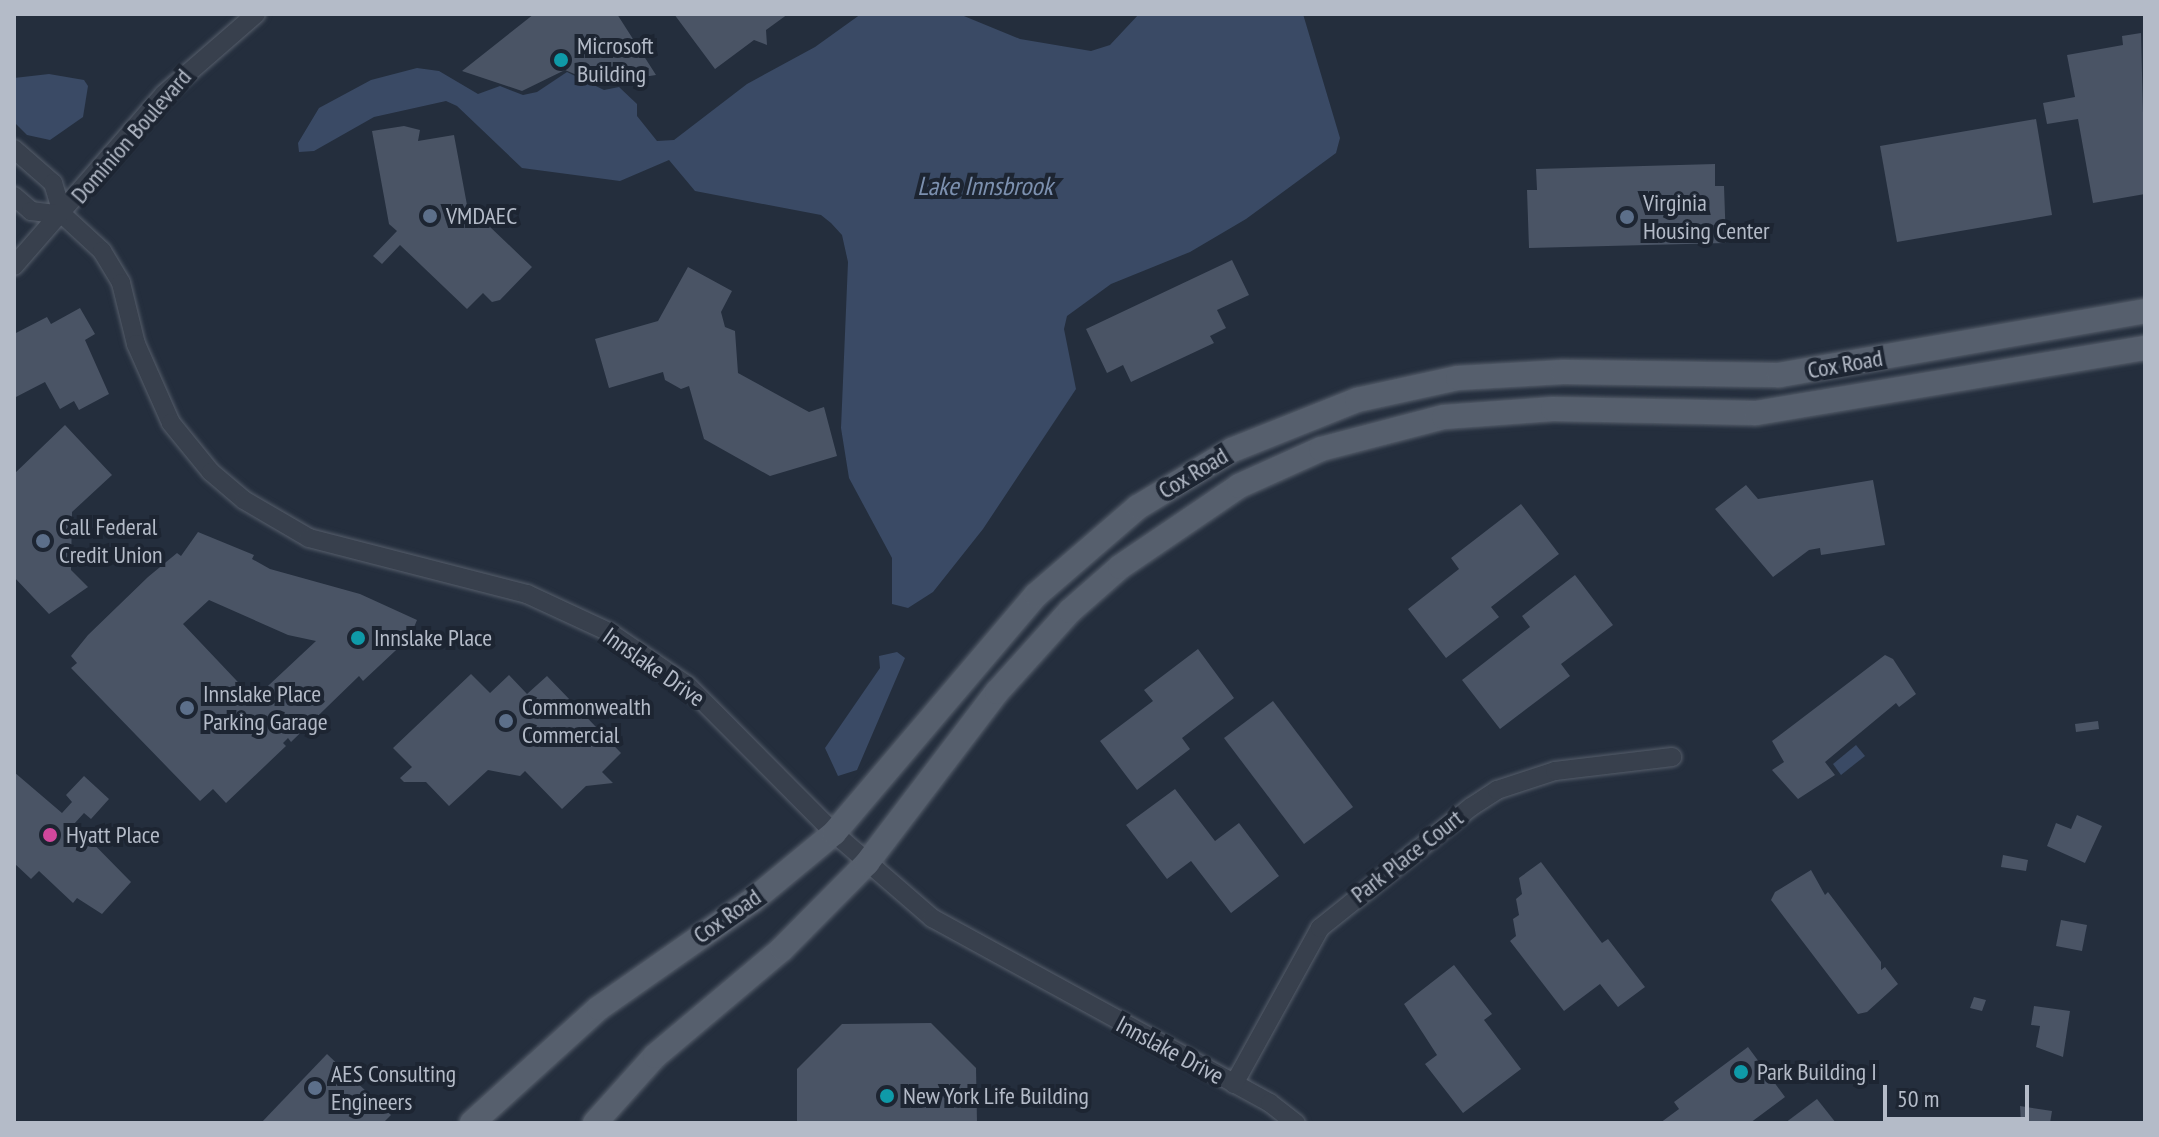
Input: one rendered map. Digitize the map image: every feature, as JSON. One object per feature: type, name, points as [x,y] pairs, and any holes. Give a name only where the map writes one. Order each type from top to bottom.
[{"type":"main road","name":"Cox Road","points":[[472,1123],[599,1008],[753,900],[834,833],[998,635],[1079,554],[1173,483],[1299,419],[1357,400],[1458,378],[1563,372],[1779,375],[2145,311]]},
{"type":"main road","name":"Cox Road","points":[[595,1123],[655,1056],[782,949],[867,863],[997,692],[1070,611],[1191,514],[1321,449],[1382,430],[1488,411],[1707,414],[1821,406],[2145,348]]},
{"type":"street","name":"Dominion Boulevard","points":[[14,266],[63,215],[181,76],[256,14]]},
{"type":"street","name":"Innslake Drive","points":[[14,149],[53,183],[63,215],[115,270],[144,367],[171,423],[211,472],[244,500],[309,538],[527,594],[609,632],[709,705],[834,833],[964,939],[1234,1084],[1296,1123]]},
{"type":"street","points":[[14,196],[31,211],[63,215]]},
{"type":"street","name":"Park Place Court","points":[[1234,1084],[1320,928],[1471,807],[1497,790],[1540,775],[1672,757]]},
{"type":"water","name":"Lake Innsbrook","points":[[861,14],[959,14],[1020,39],[1091,51],[1110,45],[1139,14],[1303,14],[1340,138],[1336,153],[1246,219],[1190,252],[1111,284],[1067,316],[1064,329],[1076,389],[983,529],[933,592],[908,608],[892,604],[892,558],[849,478],[841,428],[848,262],[842,235],[821,215],[695,191],[669,160],[620,181],[522,168],[457,106],[446,101],[374,117],[314,151],[299,152],[298,143],[319,108],[371,80],[417,68],[439,71],[478,94],[500,86],[523,95],[537,92],[567,72],[604,90],[619,87],[637,104],[637,116],[657,141],[674,140],[747,84],[815,47]]},
{"type":"water","points":[[49,74],[84,80],[88,86],[83,117],[50,140],[27,135],[14,122],[14,78]]},
{"type":"water","points":[[897,652],[905,658],[857,770],[838,776],[825,748],[880,668],[879,656]]},
{"type":"water","points":[[1856,745],[1865,756],[1841,775],[1833,764]]},
{"type":"building","name":"Microsoft Building","points":[[534,14],[617,14],[656,75],[598,84],[565,70],[522,91],[462,71]]},
{"type":"building","points":[[674,14],[788,14],[766,30],[767,45],[754,40],[715,69]]},
{"type":"building","points":[[2141,33],[2145,194],[2093,203],[2078,119],[2047,124],[2043,103],[2075,97],[2067,55],[2123,45],[2122,36]]},
{"type":"building","points":[[2036,119],[2052,215],[1897,242],[1880,146]]},
{"type":"building","points":[[404,126],[420,130],[418,141],[454,135],[467,205],[532,267],[500,300],[492,302],[483,293],[467,309],[400,245],[382,264],[373,256],[397,231],[389,224],[372,131]]},
{"type":"building","name":"Virginia Housing Center","points":[[1715,164],[1715,186],[1724,186],[1726,243],[1529,248],[1527,190],[1537,190],[1536,169]]},
{"type":"building","points":[[1232,260],[1249,295],[1217,310],[1226,328],[1210,336],[1214,343],[1131,382],[1123,365],[1107,373],[1086,329]]},
{"type":"building","points":[[688,267],[732,291],[721,312],[725,327],[735,331],[738,373],[809,412],[824,407],[837,456],[770,476],[704,439],[689,386],[681,389],[665,380],[663,372],[609,388],[595,339],[658,321]]},
{"type":"building","points":[[80,308],[95,334],[85,340],[109,394],[79,410],[74,401],[60,409],[45,382],[14,398],[14,334],[47,317],[51,324]]},
{"type":"building","name":"Call Federal Credit Union","points":[[65,425],[112,475],[72,512],[71,570],[88,587],[49,614],[14,577],[14,474]]},
{"type":"building","points":[[1873,480],[1885,545],[1821,555],[1820,548],[1809,550],[1773,577],[1715,509],[1746,485],[1758,499]]},
{"type":"building","points":[[1521,504],[1559,554],[1491,607],[1499,617],[1446,658],[1408,609],[1459,569],[1451,558]]},
{"type":"building","points":[[198,532],[254,555],[252,559],[270,569],[360,594],[417,620],[410,637],[363,681],[359,676],[291,742],[288,738],[283,743],[286,746],[226,803],[213,789],[200,801],[71,668],[77,663],[71,656],[88,635],[148,577],[177,553],[181,556]],"holes":[[[209,600],[288,635],[316,641],[254,699],[183,624]]]},
{"type":"building","points":[[1575,575],[1613,625],[1561,664],[1570,676],[1500,729],[1462,680],[1530,627],[1522,616]]},
{"type":"building","points":[[1198,649],[1234,698],[1182,738],[1190,749],[1137,790],[1100,741],[1153,701],[1144,690]]},
{"type":"building","points":[[1885,655],[1893,659],[1916,694],[1899,707],[1896,703],[1825,762],[1835,775],[1798,799],[1772,770],[1784,762],[1772,741]]},
{"type":"building","name":"Commonwealth Commercial","points":[[471,674],[490,693],[509,675],[527,694],[547,676],[621,753],[602,772],[613,783],[586,786],[562,809],[525,771],[520,776],[488,770],[449,806],[426,782],[404,782],[400,778],[412,767],[393,748]]},
{"type":"building","points":[[1273,701],[1353,807],[1304,844],[1224,738]]},
{"type":"building","points":[[2098,721],[2099,729],[2076,732],[2075,724]]},
{"type":"building","name":"Hyatt Place","points":[[14,772],[62,813],[72,802],[66,795],[84,776],[109,799],[91,819],[84,813],[74,824],[131,882],[102,914],[77,898],[73,903],[39,871],[31,879],[14,863]]},
{"type":"building","points":[[1175,789],[1215,841],[1239,823],[1279,876],[1231,913],[1191,861],[1167,879],[1126,825]]},
{"type":"building","points":[[2077,815],[2102,826],[2085,863],[2047,846],[2056,823],[2071,829]]},
{"type":"building","points":[[2003,855],[2028,860],[2026,871],[2001,867]]},
{"type":"building","points":[[1541,862],[1602,943],[1608,939],[1645,987],[1618,1007],[1600,984],[1564,1011],[1510,941],[1516,936],[1513,919],[1519,915],[1516,899],[1522,894],[1519,878]]},
{"type":"building","points":[[1811,870],[1825,895],[1828,892],[1881,962],[1881,970],[1885,967],[1898,984],[1867,1012],[1858,1014],[1771,900],[1775,892]]},
{"type":"building","points":[[2061,920],[2087,925],[2082,951],[2056,946]]},
{"type":"building","points":[[1454,965],[1492,1014],[1484,1020],[1521,1069],[1463,1113],[1425,1064],[1437,1055],[1404,1004]]},
{"type":"building","points":[[1974,997],[1986,1000],[1982,1011],[1970,1008]]},
{"type":"building","points":[[2034,1006],[2070,1011],[2063,1057],[2036,1047],[2040,1026],[2031,1025]]},
{"type":"building","name":"New York Life Building","points":[[931,1023],[976,1068],[977,1123],[797,1123],[797,1069],[842,1024]]},
{"type":"building","name":"Park Building I","points":[[1748,1047],[1785,1097],[1750,1123],[1660,1123],[1679,1109],[1674,1102]]},
{"type":"building","points":[[327,1054],[391,1115],[383,1123],[261,1123]]},
{"type":"building","points":[[1817,1099],[1836,1123],[1785,1123]]},
{"type":"building","points":[[2020,1106],[2052,1111],[2050,1123],[2021,1123]]},
{"type":"place","name":"Microsoft Building","points":[[561,60]]},
{"type":"place","name":"VMDAEC","points":[[430,216]]},
{"type":"place","name":"Virginia Housing Center","points":[[1627,217]]},
{"type":"place","name":"Call Federal Credit Union","points":[[43,541]]},
{"type":"place","name":"Innslake Place","points":[[358,638]]},
{"type":"place","name":"Innslake Place Parking Garage","points":[[187,708]]},
{"type":"place","name":"Commonwealth Commercial","points":[[506,721]]},
{"type":"place","name":"Hyatt Place","points":[[50,835]]},
{"type":"place","name":"Park Building I","points":[[1741,1072]]},
{"type":"place","name":"AES Consulting Engineers","points":[[315,1088]]},
{"type":"place","name":"New York Life Building","points":[[887,1096]]}]
